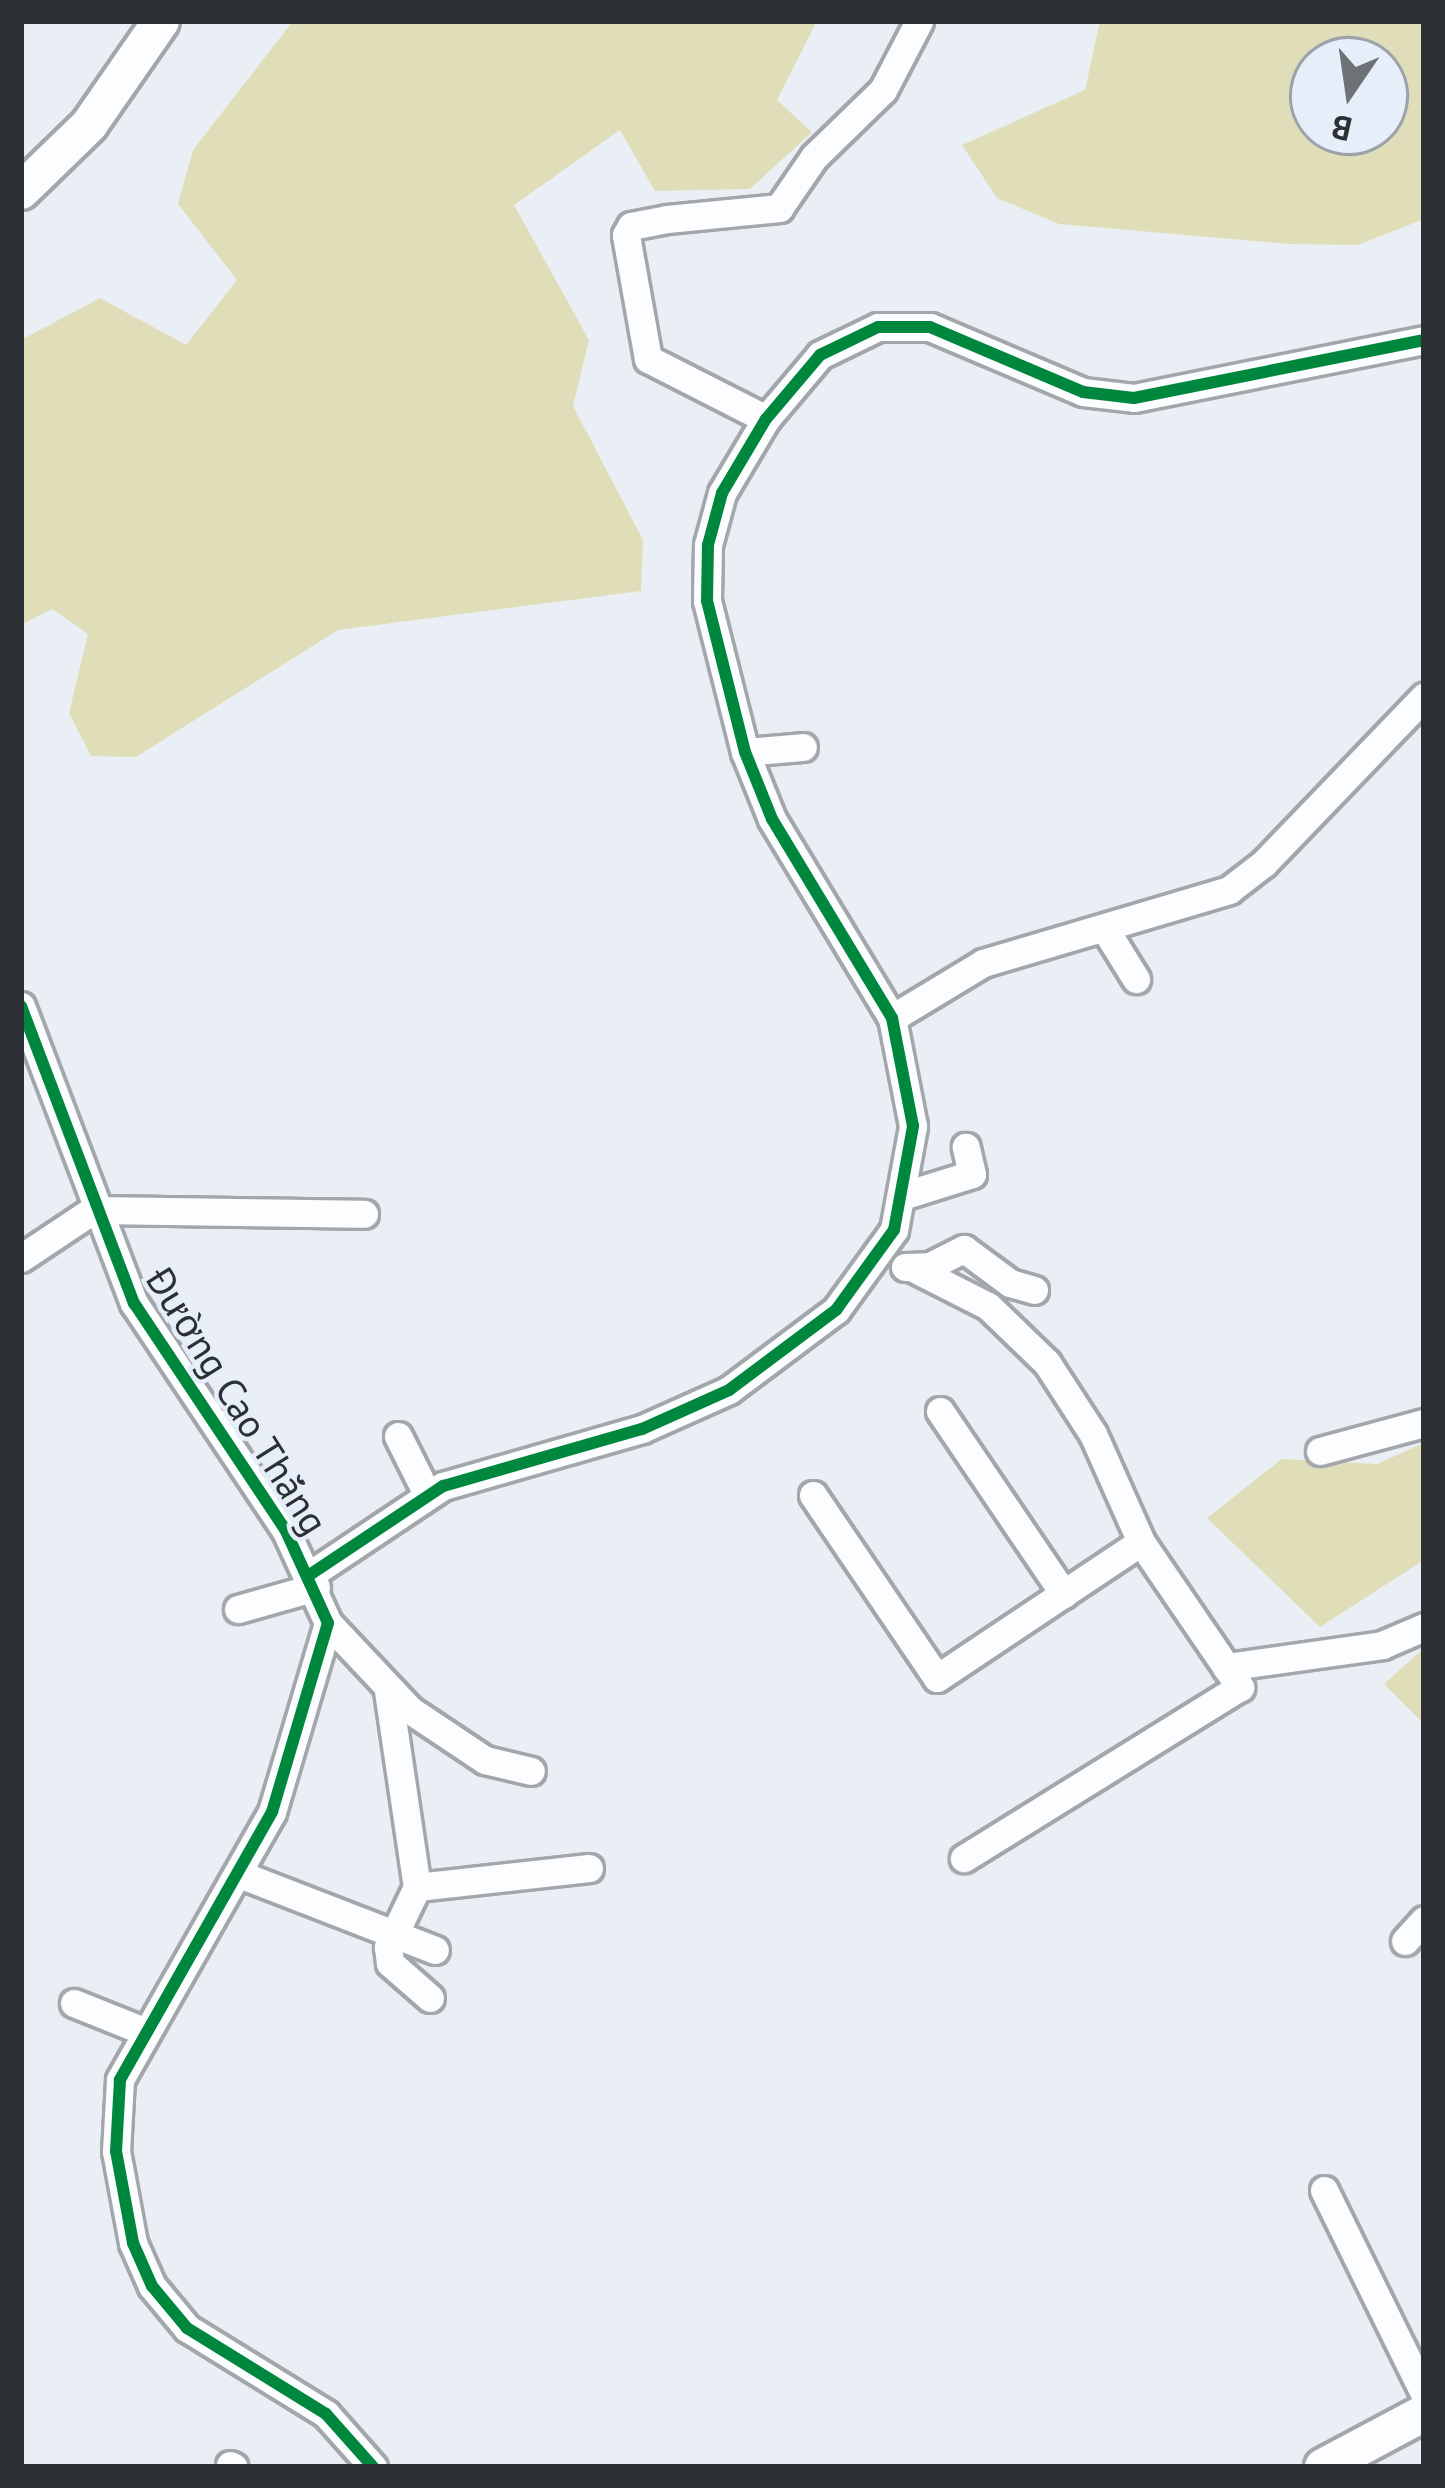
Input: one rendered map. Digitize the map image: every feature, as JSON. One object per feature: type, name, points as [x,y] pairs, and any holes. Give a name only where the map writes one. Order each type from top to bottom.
[{"type":"main road","points":[[21,191],[89,125],[161,21]]},
{"type":"main road","points":[[1323,2467],[1424,2413]]},
{"type":"street","points":[[766,419],[648,359],[626,235],[631,226],[667,219],[778,208],[814,157],[883,90],[919,21]]},
{"type":"street","points":[[238,1610],[313,1581],[427,1494],[642,1429],[729,1390],[805,1338],[878,1261],[905,1195],[913,1126],[892,1018],[791,856],[745,752],[706,572],[722,493],[766,419],[820,356],[878,327],[930,327],[1083,392],[1134,398],[1424,340]]},
{"type":"street","points":[[892,1018],[983,963],[1208,900],[1245,880],[1424,697]]},
{"type":"street","points":[[745,752],[803,747]]},
{"type":"street","points":[[1105,929],[1136,979]]},
{"type":"street","name":"Đường Cao Thắng","points":[[21,1006],[31,1070],[148,1327],[313,1581],[328,1623]]},
{"type":"street","points":[[905,1195],[972,1174],[966,1147]]},
{"type":"street","points":[[21,1258],[93,1210],[364,1214]]},
{"type":"street","points":[[913,1268],[964,1249],[1010,1283],[1034,1290]]},
{"type":"street","points":[[878,1261],[913,1268],[988,1306],[1047,1363],[1093,1434],[1141,1542],[1240,1688],[964,1858]]},
{"type":"street","points":[[940,1411],[1064,1594]]},
{"type":"street","points":[[1320,1451],[1424,1423]]},
{"type":"street","points":[[398,1436],[427,1494]]},
{"type":"street","points":[[813,1495],[937,1678],[1141,1542]]},
{"type":"street","points":[[328,1623],[388,1691],[485,1760],[531,1771]]},
{"type":"street","points":[[328,1623],[293,1763],[239,1874],[141,2030],[120,2080],[115,2131],[133,2243],[152,2286],[187,2328],[347,2431],[373,2467]]},
{"type":"street","points":[[1226,1667],[1382,1645],[1424,1627]]},
{"type":"street","points":[[388,1691],[417,1887],[389,1931],[390,1963],[430,1999]]},
{"type":"street","points":[[417,1887],[590,1868]]},
{"type":"street","points":[[239,1874],[435,1950]]},
{"type":"street","points":[[1405,1941],[1424,1920]]},
{"type":"street","points":[[74,2003],[141,2030]]},
{"type":"street","points":[[1324,2190],[1424,2392]]},
{"type":"shaded area","points":[[293,21],[817,21],[777,100],[812,132],[750,189],[655,191],[620,130],[514,205],[589,340],[573,406],[643,540],[641,591],[338,630],[136,757],[91,756],[69,713],[88,634],[52,609],[21,625],[21,340],[100,298],[186,345],[237,280],[178,204],[193,150]]},
{"type":"shaded area","points":[[1100,21],[1424,21],[1424,219],[1358,245],[1289,244],[1059,224],[997,198],[962,145],[1085,90]]},
{"type":"shaded area","points":[[1424,1443],[1424,1560],[1320,1627],[1207,1518],[1282,1459],[1377,1464]]},
{"type":"shaded area","points":[[1424,1648],[1424,1724],[1384,1684]]},
{"type":"cycle path","points":[[311,1574],[443,1486],[642,1429],[729,1390],[836,1310],[894,1230],[913,1126],[892,1018],[772,819],[745,752],[707,601],[708,545],[722,493],[766,419],[820,355],[878,327],[930,327],[1083,392],[1134,398],[1424,340]]},
{"type":"cycle path","points":[[21,1006],[134,1303],[285,1529],[328,1623],[272,1812],[120,2080],[116,2151],[133,2243],[152,2286],[187,2328],[326,2414],[373,2467]]}]
